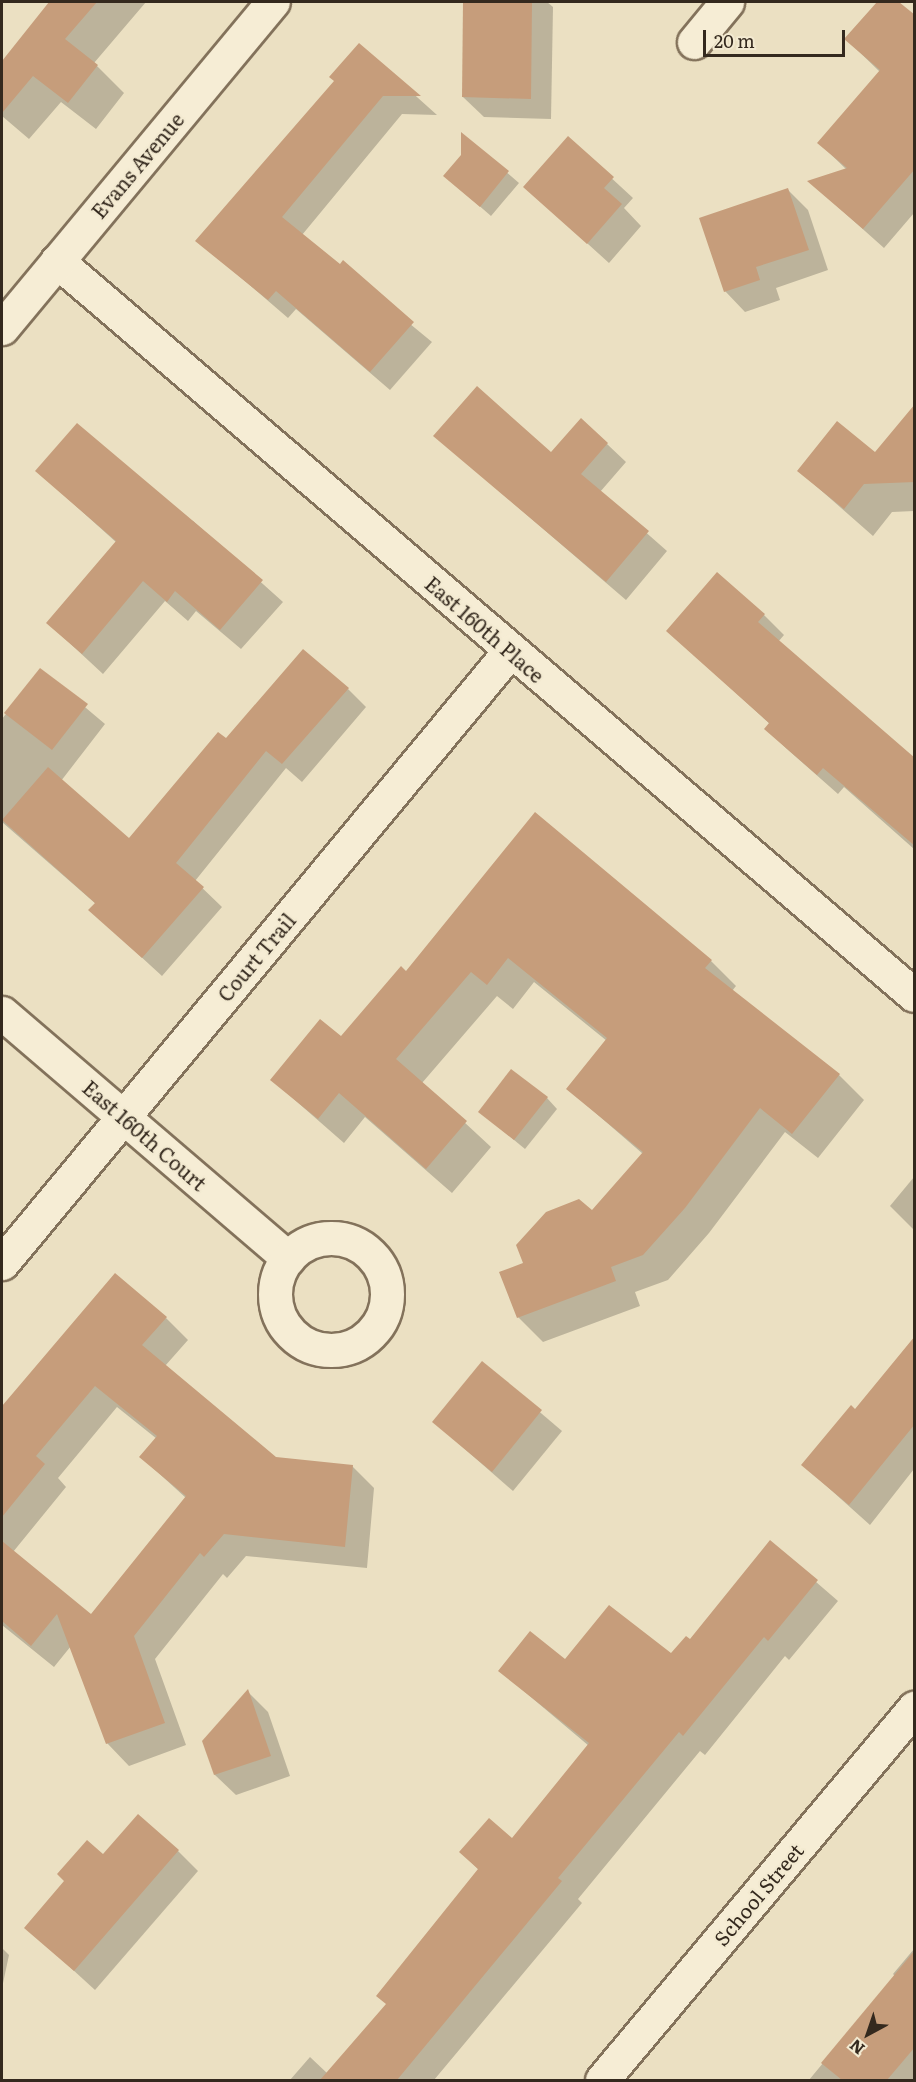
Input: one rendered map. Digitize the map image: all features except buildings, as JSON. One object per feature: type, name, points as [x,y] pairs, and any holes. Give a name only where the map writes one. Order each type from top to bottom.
[{"type":"street","name":"Evans Avenue","points":[[2,328],[273,2]]},
{"type":"street","points":[[693,42],[727,2]]},
{"type":"street","name":"East 160th Place","points":[[57,261],[510,651],[915,994]]},
{"type":"street","name":"Court Trail","points":[[2,1263],[510,651]]},
{"type":"street","name":"East 160th Court","points":[[2,1013],[288,1258]]},
{"type":"street","name":"School Street","points":[[602,2080],[915,1708]]}]
